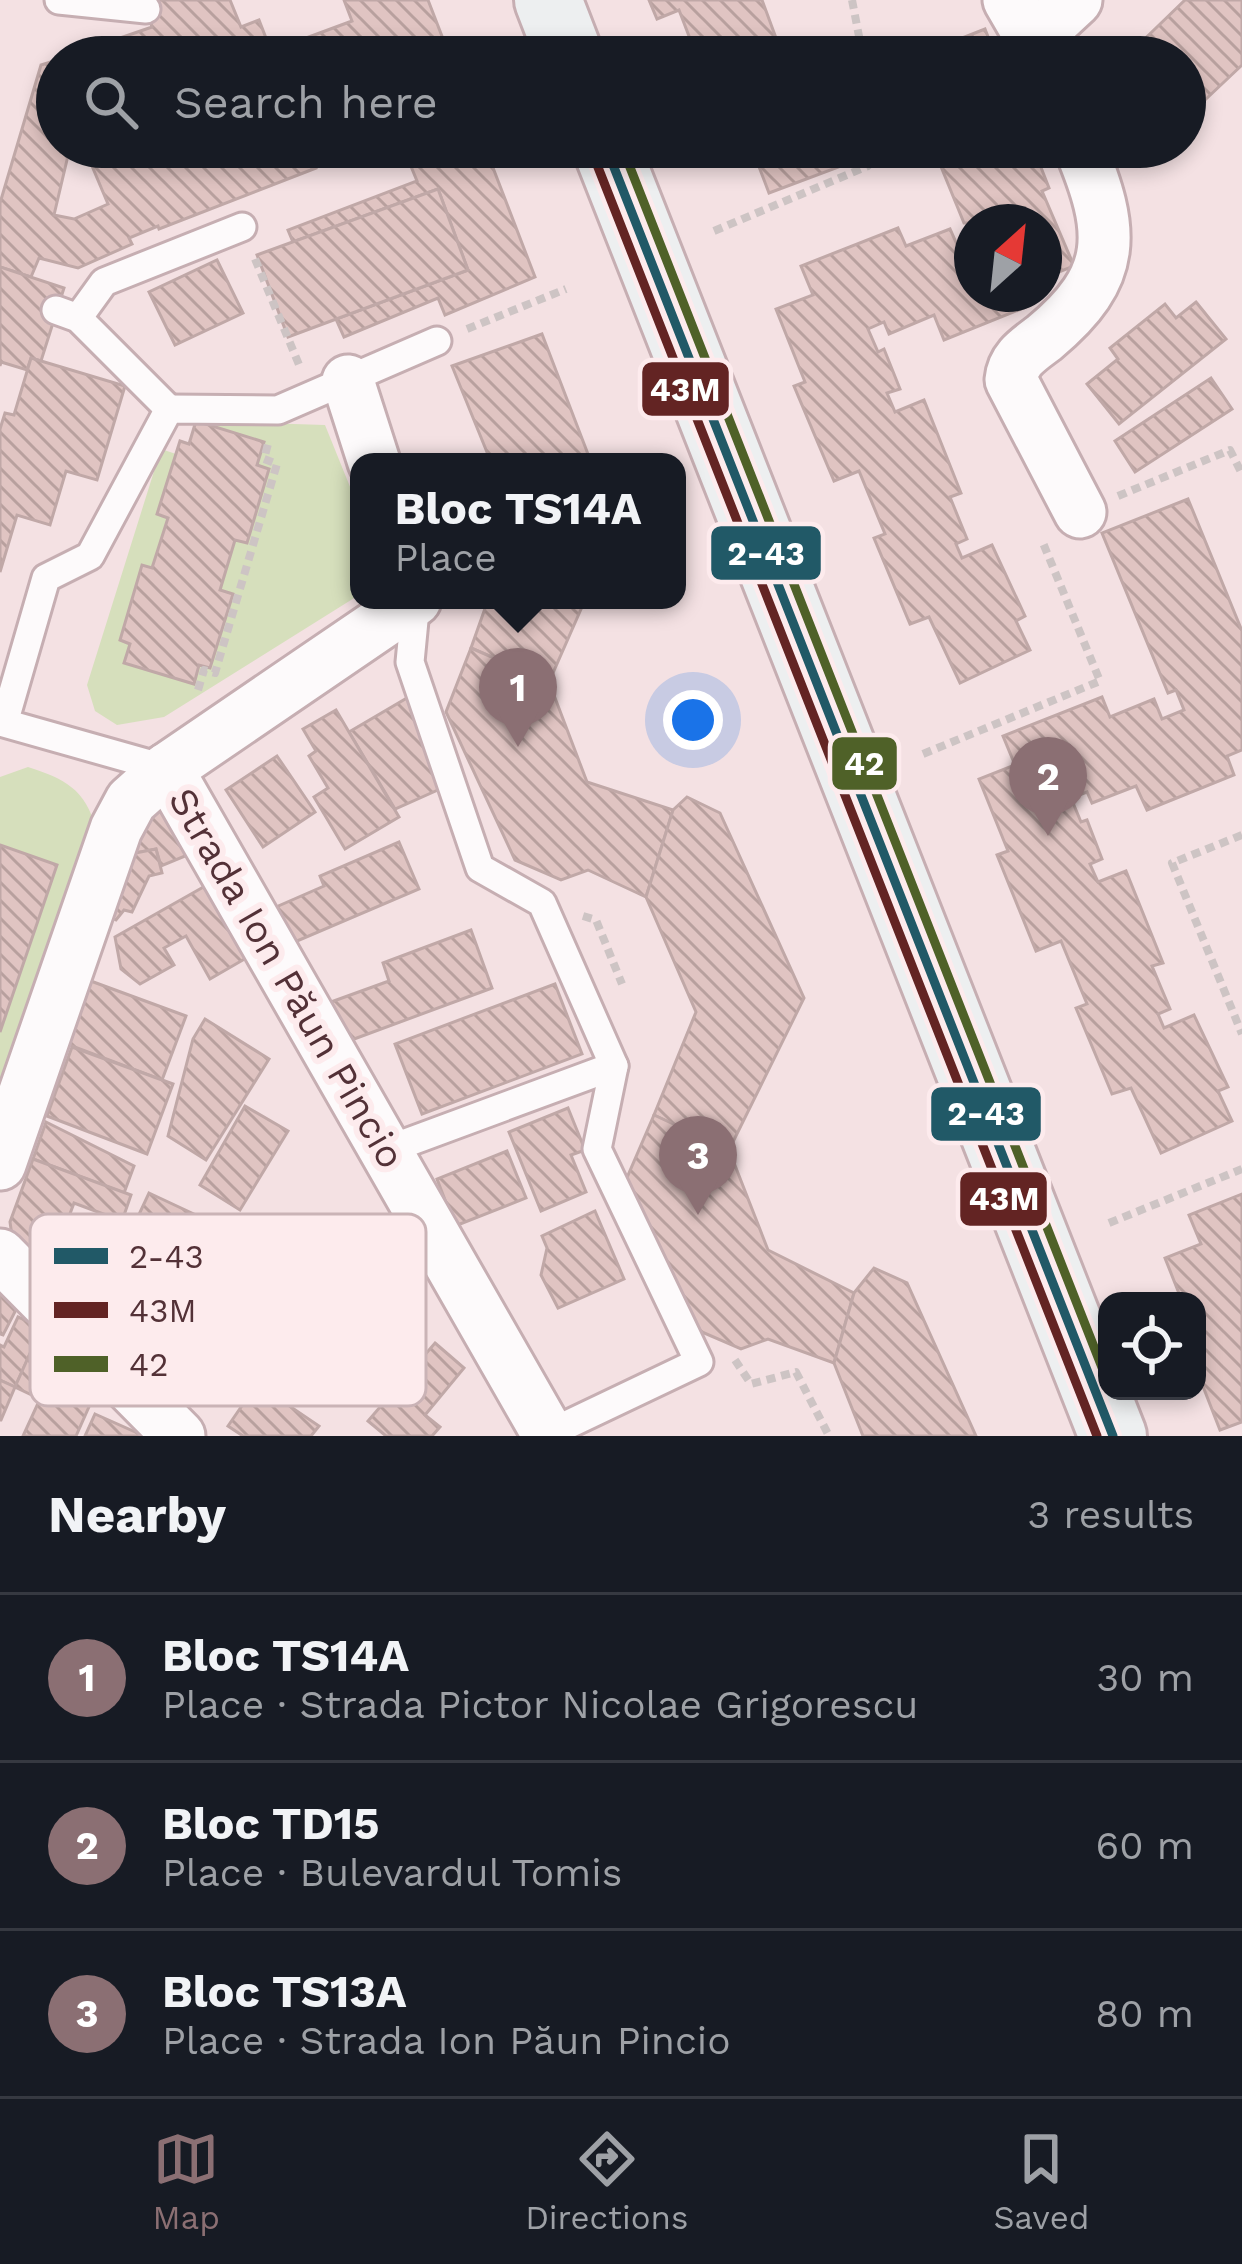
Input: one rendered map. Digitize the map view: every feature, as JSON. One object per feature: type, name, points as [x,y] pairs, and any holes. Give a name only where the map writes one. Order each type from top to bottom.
[{"type":"main road","points":[[548,0],[562,36]]},
{"type":"main road","points":[[614,168],[1113,1436]]},
{"type":"street","points":[[1028,32],[1076,0]]},
{"type":"street","points":[[1079,512],[1011,380],[1012,368],[1020,358],[1074,313],[1098,272],[1107,228],[1089,168]]},
{"type":"street","points":[[330,388],[369,453]]},
{"type":"street","points":[[0,1164],[116,829],[131,801],[167,770],[403,609]]},
{"type":"street","name":"Strada Ion Păun Pincio","points":[[167,770],[423,1214]]},
{"type":"street","name":"Strada Ion Păun Pincio","points":[[426,1219],[549,1435]]},
{"type":"street","points":[[0,1255],[30,1285]]},
{"type":"street","points":[[149,1406],[179,1436]]},
{"type":"lane","points":[[59,0],[146,9]]},
{"type":"lane","points":[[242,227],[104,283],[67,314],[169,409],[278,410],[437,341]]},
{"type":"lane","points":[[167,770],[4,723],[46,578],[90,556],[169,409]]},
{"type":"lane","points":[[415,609],[410,662],[480,868],[542,903],[614,1066],[597,1149],[699,1362],[549,1435]]},
{"type":"lane","points":[[387,1150],[614,1066]]},
{"type":"path","points":[[852,0],[859,36]]},
{"type":"path","points":[[714,231],[863,168]]},
{"type":"path","points":[[242,227],[330,388]]},
{"type":"path","points":[[437,341],[566,289]]},
{"type":"path","points":[[219,734],[196,696],[204,670],[215,673],[277,464],[264,459],[278,410]]},
{"type":"path","points":[[922,754],[1100,681],[1038,531],[1230,450],[1242,474]]},
{"type":"path","points":[[1242,835],[1172,863],[1242,1034]]},
{"type":"path","points":[[1109,1223],[1242,1169]]},
{"type":"path","points":[[699,1362],[733,1357],[751,1384],[796,1372],[830,1436]]},
{"type":"green space","points":[[196,421],[325,425],[350,487],[350,601],[164,717],[117,725],[95,711],[87,685],[161,449],[176,454],[157,513],[168,518],[152,568],[142,566],[120,639],[130,644],[124,662],[193,684],[199,665],[210,667],[233,594],[220,590],[235,540],[247,543],[269,470],[257,465],[263,442]]},
{"type":"green space","points":[[28,767],[72,787],[96,828],[0,1111],[0,1032],[57,865],[0,845],[0,777]]},
{"type":"building","points":[[142,0],[230,0],[241,27],[259,20],[265,36],[126,36],[152,27]]},
{"type":"building","points":[[344,0],[428,0],[442,36],[312,36],[352,21]]},
{"type":"building","points":[[649,0],[762,0],[775,36],[689,36],[679,10],[657,19]]},
{"type":"building","points":[[1185,0],[1242,0],[1242,65],[1206,99],[1206,36],[1148,36]]},
{"type":"building","points":[[36,82],[36,168],[65,168],[54,215],[74,219],[108,204],[93,168],[316,168],[129,238],[132,244],[78,268],[39,258],[31,277],[0,267],[0,203]]},
{"type":"building","points":[[412,168],[493,168],[535,277],[445,315],[438,298],[344,337],[336,319],[468,270],[438,189],[293,242],[288,230],[417,181]]},
{"type":"building","points":[[759,168],[836,168],[769,193]]},
{"type":"building","points":[[942,168],[1041,168],[1049,188],[1042,191],[1048,204],[956,204]]},
{"type":"building","points":[[438,189],[468,270],[288,337],[257,255]]},
{"type":"building","points":[[898,228],[906,246],[950,229],[954,312],[1014,312],[944,340],[934,315],[889,334],[884,322],[868,329],[878,352],[884,349],[900,389],[887,393],[895,412],[924,400],[961,493],[950,497],[967,539],[956,544],[962,558],[992,545],[1025,616],[1016,621],[1030,650],[960,683],[929,617],[910,624],[874,538],[885,534],[859,471],[834,481],[794,386],[805,382],[776,309],[813,295],[801,266]]},
{"type":"building","points":[[1062,238],[1074,266],[1062,271]]},
{"type":"building","points":[[217,260],[243,313],[175,345],[149,292]]},
{"type":"building","points":[[0,267],[64,288],[41,361],[31,358],[27,370],[1,362],[0,366]]},
{"type":"building","points":[[1196,302],[1226,339],[1119,424],[1087,384],[1118,359],[1110,348],[1165,304],[1176,318]]},
{"type":"building","points":[[542,334],[588,453],[487,453],[452,366]]},
{"type":"building","points":[[31,358],[125,386],[97,480],[66,471],[50,525],[17,515],[0,572],[0,429],[5,413],[14,415]]},
{"type":"building","points":[[1211,378],[1232,409],[1135,472],[1115,441]]},
{"type":"building","points":[[196,421],[264,442],[257,465],[269,469],[247,543],[235,540],[220,590],[233,594],[210,668],[199,665],[194,684],[124,663],[130,644],[120,640],[142,565],[152,568],[168,518],[157,514],[180,441],[189,444]]},
{"type":"building","points":[[1188,499],[1242,631],[1242,750],[1227,756],[1234,775],[1147,810],[1136,786],[1092,803],[1087,792],[1071,798],[1081,822],[1087,820],[1102,859],[1090,864],[1098,882],[1126,871],[1163,963],[1152,966],[1170,1009],[1158,1014],[1164,1028],[1194,1015],[1228,1087],[1218,1091],[1232,1121],[1161,1153],[1131,1088],[1112,1094],[1076,1008],[1087,1004],[1061,941],[1036,951],[997,855],[1008,851],[979,779],[1015,765],[1003,736],[1102,697],[1110,717],[1154,699],[1162,719],[1184,710],[1176,690],[1168,693],[1102,533]]},
{"type":"building","points":[[485,609],[581,609],[549,682],[471,648]]},
{"type":"building","points":[[471,648],[549,682],[587,782],[673,810],[646,897],[588,870],[561,880],[515,860],[446,712]]},
{"type":"building","points":[[407,698],[440,789],[395,809],[349,732]]},
{"type":"building","points":[[336,710],[399,817],[345,849],[314,797],[328,788],[309,756],[316,751],[303,729]]},
{"type":"building","points":[[277,756],[315,812],[263,847],[226,790]]},
{"type":"building","points":[[687,797],[720,813],[804,998],[729,1150],[654,1115],[696,1012],[646,897],[673,810]]},
{"type":"building","points":[[148,811],[168,811],[190,854],[161,866],[156,849],[125,855]]},
{"type":"building","points":[[399,842],[419,889],[283,947],[267,911],[324,886],[320,876]]},
{"type":"building","points":[[0,845],[57,865],[0,1032]]},
{"type":"building","points":[[156,849],[162,873],[149,876],[132,912],[124,910],[116,920],[103,914],[125,855]]},
{"type":"building","points":[[207,885],[248,957],[210,979],[186,936],[164,948],[174,965],[140,984],[121,969],[115,937]]},
{"type":"building","points":[[471,930],[492,988],[346,1042],[331,1002],[389,981],[383,963]]},
{"type":"building","points":[[88,980],[186,1016],[162,1080],[64,1043]]},
{"type":"building","points":[[555,984],[582,1054],[422,1114],[395,1044]]},
{"type":"building","points":[[205,1019],[269,1059],[206,1160],[168,1136],[193,1039]]},
{"type":"building","points":[[72,1047],[173,1084],[147,1154],[47,1116]]},
{"type":"building","points":[[245,1106],[288,1131],[240,1210],[200,1185]]},
{"type":"building","points":[[568,1108],[585,1150],[571,1155],[586,1192],[541,1211],[509,1132]]},
{"type":"building","points":[[654,1115],[729,1150],[768,1250],[854,1293],[834,1363],[768,1339],[741,1349],[695,1329],[626,1180]]},
{"type":"building","points":[[46,1122],[134,1166],[124,1193],[33,1159]]},
{"type":"building","points":[[507,1151],[526,1198],[455,1226],[437,1179]]},
{"type":"building","points":[[33,1159],[131,1195],[124,1214],[103,1214],[74,1203],[70,1214],[30,1214],[30,1255],[12,1236],[10,1222]]},
{"type":"building","points":[[149,1193],[194,1214],[139,1214]]},
{"type":"building","points":[[1242,1194],[1242,1422],[1220,1430],[1206,1394],[1206,1292],[1178,1292],[1165,1258],[1201,1244],[1189,1215]]},
{"type":"building","points":[[595,1211],[624,1279],[558,1308],[541,1275],[547,1248],[542,1236]]},
{"type":"building","points":[[874,1268],[907,1283],[976,1436],[863,1436],[834,1363],[854,1293]]},
{"type":"building","points":[[0,1277],[21,1300],[3,1335],[0,1334]]},
{"type":"building","points":[[18,1317],[30,1322],[30,1354],[15,1387],[0,1380],[0,1345],[4,1347]]},
{"type":"building","points":[[435,1343],[464,1368],[425,1415],[440,1427],[432,1436],[386,1436],[368,1421],[381,1406],[426,1406],[426,1353]]},
{"type":"building","points":[[30,1353],[30,1394],[15,1387]]},
{"type":"building","points":[[0,1380],[15,1387],[1,1420],[0,1420]]},
{"type":"building","points":[[37,1406],[89,1406],[76,1436],[23,1436]]},
{"type":"building","points":[[242,1406],[289,1406],[319,1426],[311,1436],[243,1436],[228,1426]]},
{"type":"building","points":[[95,1414],[142,1435],[85,1436]]},
{"type":"transit line","name":"43M","points":[[598,168],[1097,1436]]},
{"type":"transit line","name":"2-43","points":[[614,168],[1113,1436]]},
{"type":"transit line","name":"42","points":[[630,168],[1098,1357]]},
{"type":"place","name":"Bloc TS14A","points":[[518,747]]},
{"type":"place","name":"Bloc TD15","points":[[1048,836]]},
{"type":"place","name":"Bloc TS13A","points":[[698,1215]]}]
